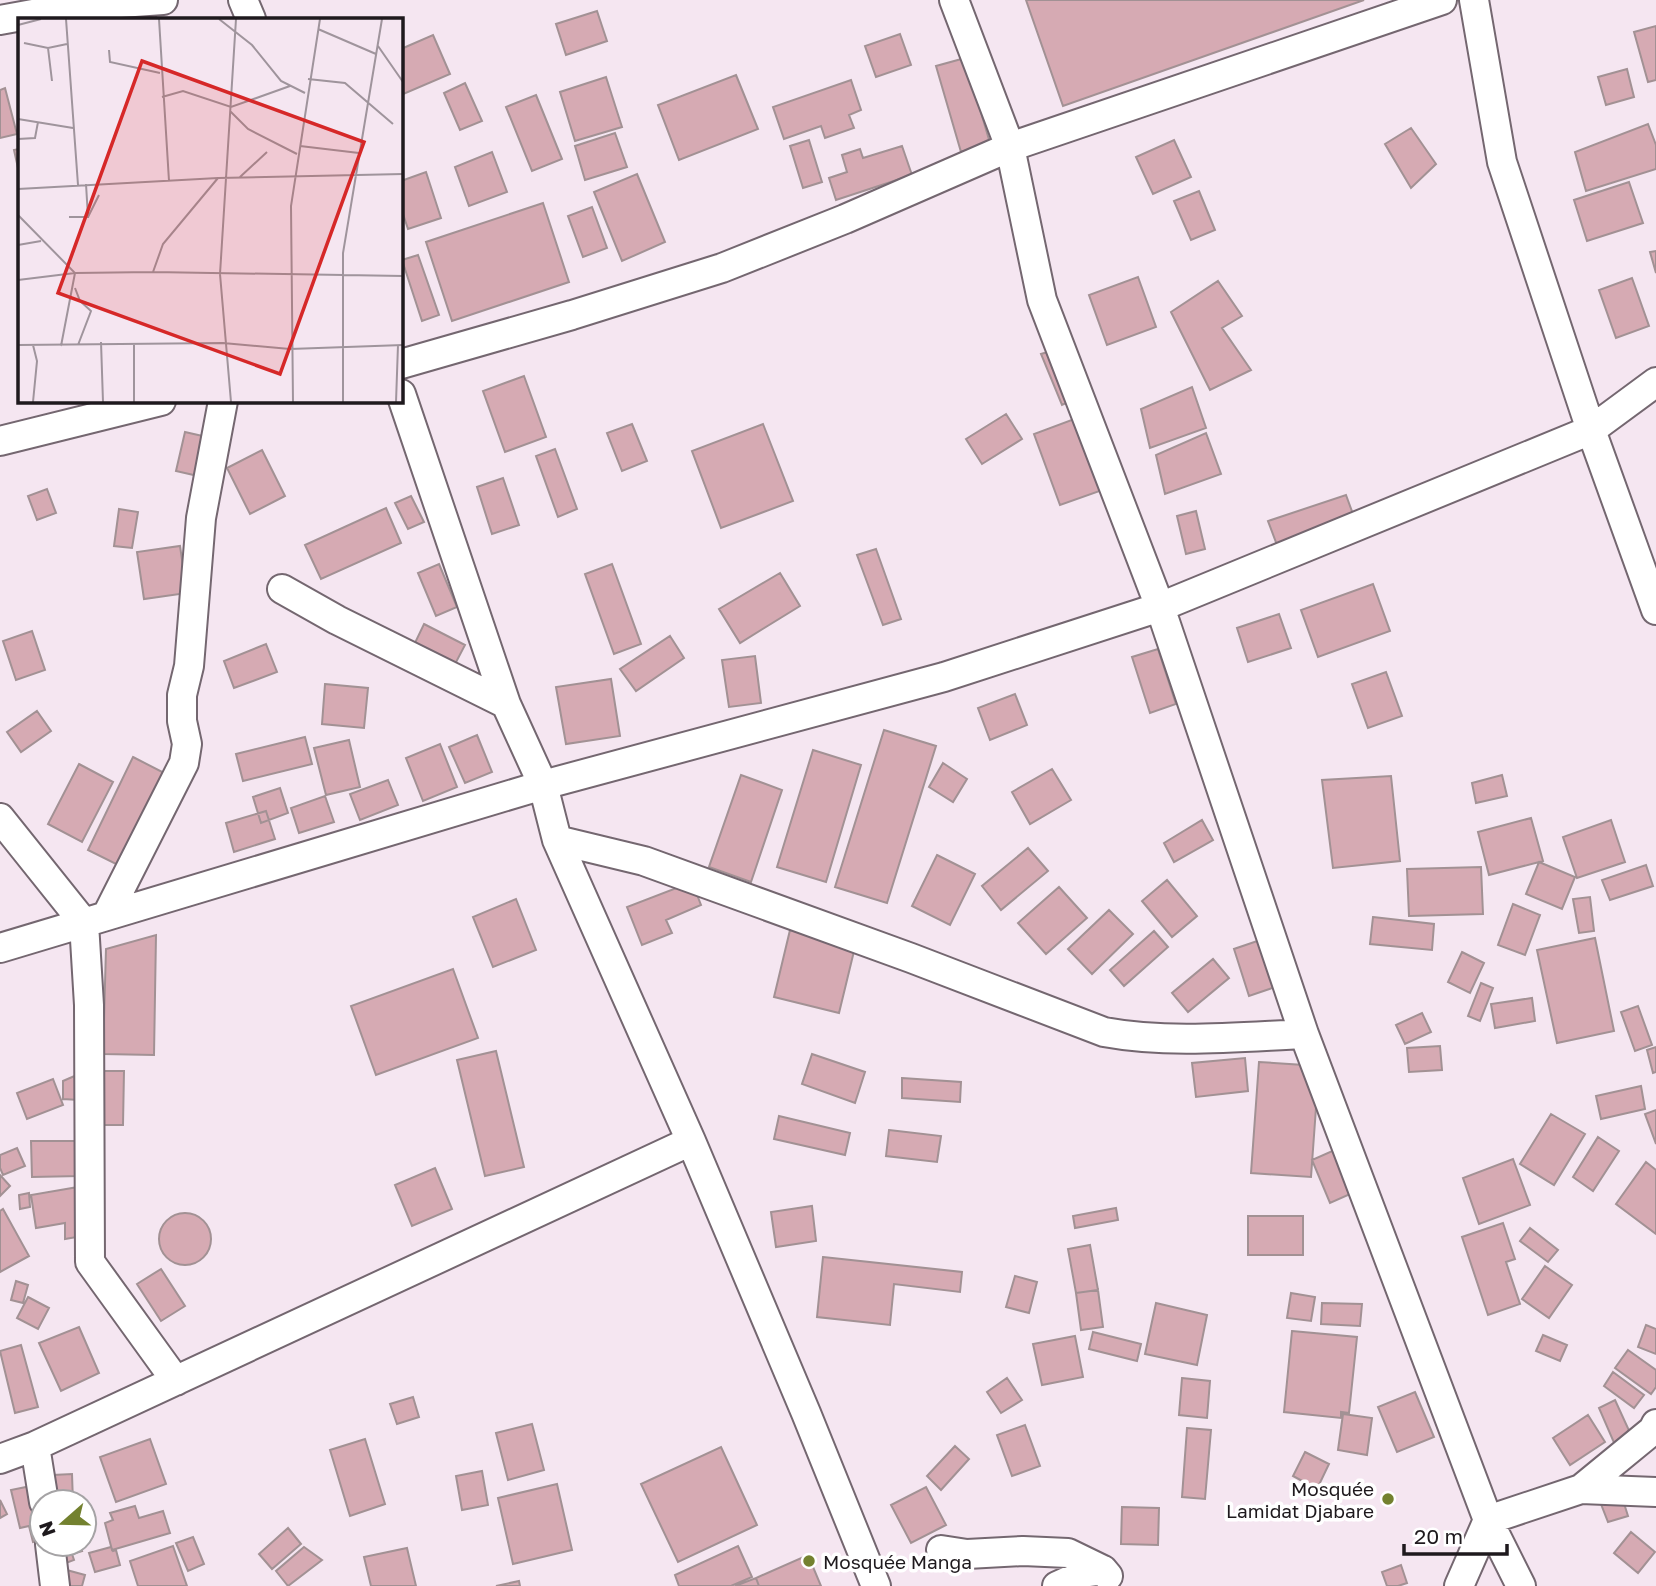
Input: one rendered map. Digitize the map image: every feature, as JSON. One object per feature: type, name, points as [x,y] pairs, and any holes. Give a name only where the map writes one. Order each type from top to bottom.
[{"type":"street","points":[[22,18],[78,13],[163,0]]},
{"type":"street","points":[[243,0],[251,18]]},
{"type":"street","points":[[954,0],[1010,147],[1042,300],[1160,607],[1304,1034],[1488,1520],[1521,1586]]},
{"type":"street","points":[[402,364],[722,268],[845,219],[1010,147],[1442,0]]},
{"type":"street","points":[[1474,0],[1503,162],[1591,430],[1656,610]]},
{"type":"street","points":[[0,20],[18,18]]},
{"type":"street","points":[[0,948],[543,785],[944,677],[1160,607],[1591,430],[1656,382]]},
{"type":"street","points":[[402,397],[506,704],[543,785],[557,840],[691,1141],[876,1586]]},
{"type":"street","points":[[0,441],[157,402]]},
{"type":"street","points":[[176,1381],[90,1262],[89,1005],[96,919],[184,763],[187,744],[182,721],[181,695],[189,666],[201,518],[223,402]]},
{"type":"street","points":[[282,589],[337,620],[506,704]]},
{"type":"street","points":[[0,818],[96,919]]},
{"type":"street","points":[[557,840],[644,861],[911,958],[1104,1032],[1133,1037],[1179,1039],[1304,1034]]},
{"type":"street","points":[[0,1459],[35,1446],[691,1141]]},
{"type":"street","points":[[1581,1489],[1653,1430],[1656,1424]]},
{"type":"street","points":[[35,1446],[42,1488]]},
{"type":"street","points":[[1459,1586],[1488,1520],[1581,1489],[1656,1492]]},
{"type":"street","points":[[941,1550],[967,1554],[1023,1551],[1068,1553],[1108,1578]]},
{"type":"street","points":[[52,1558],[55,1586]]},
{"type":"street","points":[[1056,1586],[1088,1572],[1108,1578]]},
{"type":"building","points":[[1026,0],[1364,0],[1063,106]]},
{"type":"building","points":[[154,11],[157,18],[127,18]]},
{"type":"building","points":[[597,11],[607,41],[566,55],[556,24]]},
{"type":"building","points":[[1656,26],[1656,80],[1648,82],[1634,32]]},
{"type":"building","points":[[900,34],[911,65],[876,77],[865,46]]},
{"type":"building","points":[[433,35],[450,74],[402,95],[402,49]]},
{"type":"building","points":[[965,58],[990,143],[961,152],[936,66]]},
{"type":"building","points":[[1627,69],[1634,97],[1606,105],[1598,77]]},
{"type":"building","points":[[736,75],[758,129],[679,160],[658,105]]},
{"type":"building","points":[[606,77],[622,127],[575,141],[560,92]]},
{"type":"building","points":[[851,80],[861,110],[849,115],[854,128],[825,138],[821,126],[784,139],[773,107]]},
{"type":"building","points":[[465,83],[482,121],[460,130],[444,93]]},
{"type":"building","points":[[5,88],[17,134],[0,138],[0,90]]},
{"type":"building","points":[[536,95],[562,159],[532,171],[506,107]]},
{"type":"building","points":[[1648,124],[1656,145],[1656,169],[1586,191],[1575,152]]},
{"type":"building","points":[[1411,128],[1436,164],[1411,188],[1385,144]]},
{"type":"building","points":[[615,133],[627,167],[585,180],[575,146]]},
{"type":"building","points":[[809,140],[822,182],[803,188],[790,146]]},
{"type":"building","points":[[1174,140],[1191,177],[1153,194],[1136,157]]},
{"type":"building","points":[[902,146],[912,175],[836,200],[829,178],[847,172],[842,155],[860,149],[863,158]]},
{"type":"building","points":[[18,149],[18,168],[14,150]]},
{"type":"building","points":[[492,152],[507,192],[469,206],[455,167]]},
{"type":"building","points":[[426,172],[441,218],[408,229],[402,211],[402,181]]},
{"type":"building","points":[[637,174],[665,242],[622,261],[594,192]]},
{"type":"building","points":[[1629,182],[1643,223],[1587,241],[1574,200]]},
{"type":"building","points":[[1199,191],[1215,230],[1191,240],[1174,201]]},
{"type":"building","points":[[543,203],[569,282],[452,321],[426,242]]},
{"type":"building","points":[[592,207],[607,248],[583,257],[568,216]]},
{"type":"building","points":[[1656,251],[1656,273],[1650,252]]},
{"type":"building","points":[[418,255],[439,315],[422,321],[402,260]]},
{"type":"building","points":[[1138,277],[1156,327],[1107,345],[1089,295]]},
{"type":"building","points":[[1632,278],[1649,326],[1616,338],[1599,290]]},
{"type":"building","points":[[1218,281],[1242,316],[1222,328],[1251,370],[1210,390],[1171,312]]},
{"type":"building","points":[[1062,348],[1082,396],[1062,405],[1041,354]]},
{"type":"building","points":[[524,376],[546,437],[505,452],[483,391]]},
{"type":"building","points":[[1192,387],[1206,428],[1150,448],[1141,409]]},
{"type":"building","points":[[1006,414],[1022,439],[982,464],[966,439]]},
{"type":"building","points":[[1085,415],[1111,487],[1060,505],[1034,434]]},
{"type":"building","points":[[632,424],[647,461],[622,471],[607,433]]},
{"type":"building","points":[[763,424],[793,501],[721,528],[692,451]]},
{"type":"building","points":[[185,432],[207,437],[198,476],[176,471]]},
{"type":"building","points":[[1206,433],[1221,474],[1165,494],[1156,455]]},
{"type":"building","points":[[555,449],[577,509],[558,517],[536,456]]},
{"type":"building","points":[[262,450],[285,496],[250,514],[227,468]]},
{"type":"building","points":[[503,478],[519,525],[492,534],[477,487]]},
{"type":"building","points":[[47,489],[56,513],[37,520],[28,496]]},
{"type":"building","points":[[1346,495],[1357,525],[1280,553],[1268,521]]},
{"type":"building","points":[[411,496],[424,522],[408,529],[395,503]]},
{"type":"building","points":[[386,508],[401,543],[321,579],[305,545]]},
{"type":"building","points":[[119,509],[138,512],[132,548],[114,546]]},
{"type":"building","points":[[1196,511],[1205,549],[1186,554],[1177,516]]},
{"type":"building","points":[[180,546],[187,593],[144,599],[137,552]]},
{"type":"building","points":[[876,549],[901,619],[883,625],[857,555]]},
{"type":"building","points":[[439,564],[457,607],[436,616],[418,573]]},
{"type":"building","points":[[612,564],[641,644],[614,654],[585,574]]},
{"type":"building","points":[[780,573],[800,606],[740,643],[719,609]]},
{"type":"building","points":[[1373,584],[1390,631],[1318,657],[1301,610]]},
{"type":"building","points":[[1279,614],[1291,648],[1248,662],[1237,628]]},
{"type":"building","points":[[424,624],[465,645],[453,668],[413,647]]},
{"type":"building","points":[[32,631],[45,670],[16,680],[3,641]]},
{"type":"building","points":[[670,636],[684,658],[636,691],[620,669]]},
{"type":"building","points":[[266,644],[277,672],[234,688],[224,661]]},
{"type":"building","points":[[1158,649],[1176,704],[1150,713],[1132,657]]},
{"type":"building","points":[[755,656],[761,703],[729,707],[722,660]]},
{"type":"building","points":[[1386,672],[1402,716],[1368,728],[1352,684]]},
{"type":"building","points":[[611,679],[620,736],[566,744],[556,687]]},
{"type":"building","points":[[325,684],[368,688],[364,728],[322,724]]},
{"type":"building","points":[[1015,694],[1027,725],[990,740],[978,708]]},
{"type":"building","points":[[37,711],[51,731],[21,752],[7,732]]},
{"type":"building","points":[[884,730],[936,746],[887,903],[835,887]]},
{"type":"building","points":[[477,735],[492,772],[465,783],[449,747]]},
{"type":"building","points":[[305,737],[312,764],[243,781],[236,754]]},
{"type":"building","points":[[349,740],[360,787],[326,795],[314,748]]},
{"type":"building","points":[[440,744],[457,787],[423,801],[406,758]]},
{"type":"building","points":[[813,750],[861,765],[826,882],[777,867]]},
{"type":"building","points":[[133,757],[172,777],[126,869],[88,850]]},
{"type":"building","points":[[943,763],[967,779],[953,802],[929,787]]},
{"type":"building","points":[[79,764],[113,782],[82,842],[48,824]]},
{"type":"building","points":[[1052,769],[1071,800],[1030,824],[1012,792]]},
{"type":"building","points":[[741,775],[782,790],[751,882],[709,867]]},
{"type":"building","points":[[1502,775],[1507,796],[1476,803],[1472,783]]},
{"type":"building","points":[[1391,776],[1400,861],[1333,868],[1322,780]]},
{"type":"building","points":[[388,780],[398,805],[360,820],[350,794]]},
{"type":"building","points":[[280,788],[288,813],[261,823],[253,797]]},
{"type":"building","points":[[325,796],[334,822],[299,833],[291,808]]},
{"type":"building","points":[[266,811],[275,839],[234,852],[226,823]]},
{"type":"building","points":[[1531,818],[1543,861],[1489,875],[1478,832]]},
{"type":"building","points":[[1202,820],[1213,840],[1174,862],[1164,843]]},
{"type":"building","points":[[1611,820],[1625,862],[1577,878],[1563,837]]},
{"type":"building","points":[[1028,848],[1048,871],[1001,910],[982,886]]},
{"type":"building","points":[[937,855],[975,874],[950,925],[912,906]]},
{"type":"building","points":[[1539,862],[1575,877],[1562,909],[1526,894]]},
{"type":"building","points":[[1646,865],[1653,886],[1610,900],[1602,880]]},
{"type":"building","points":[[1481,867],[1483,914],[1409,916],[1407,869]]},
{"type":"building","points":[[1167,880],[1197,916],[1172,937],[1142,901]]},
{"type":"building","points":[[692,882],[701,905],[666,920],[672,933],[642,945],[627,907]]},
{"type":"building","points":[[1059,887],[1087,918],[1046,954],[1018,923]]},
{"type":"building","points":[[1590,897],[1594,931],[1579,933],[1573,899]]},
{"type":"building","points":[[516,899],[536,950],[493,967],[473,917]]},
{"type":"building","points":[[1513,904],[1540,915],[1525,955],[1498,945]]},
{"type":"building","points":[[1109,910],[1133,934],[1092,974],[1068,949]]},
{"type":"building","points":[[1373,917],[1434,924],[1432,950],[1370,944]]},
{"type":"building","points":[[790,930],[855,947],[839,1013],[774,997]]},
{"type":"building","points":[[1154,931],[1168,947],[1124,986],[1110,970]]},
{"type":"building","points":[[156,935],[154,1055],[103,1054],[106,949]]},
{"type":"building","points":[[1266,938],[1281,985],[1249,996],[1234,949]]},
{"type":"building","points":[[1595,938],[1614,1031],[1557,1043],[1537,950]]},
{"type":"building","points":[[1462,952],[1484,963],[1470,993],[1448,982]]},
{"type":"building","points":[[1213,959],[1229,978],[1188,1012],[1172,993]]},
{"type":"building","points":[[453,969],[478,1038],[376,1075],[351,1006]]},
{"type":"building","points":[[1481,983],[1493,988],[1480,1021],[1468,1016]]},
{"type":"building","points":[[1532,998],[1535,1021],[1495,1028],[1491,1004]]},
{"type":"building","points":[[1638,1006],[1652,1045],[1635,1051],[1621,1012]]},
{"type":"building","points":[[1422,1013],[1431,1032],[1405,1044],[1396,1025]]},
{"type":"building","points":[[1440,1046],[1442,1070],[1409,1072],[1407,1048]]},
{"type":"building","points":[[1656,1047],[1656,1072],[1653,1073],[1647,1050]]},
{"type":"building","points":[[496,1051],[524,1167],[485,1176],[457,1060]]},
{"type":"building","points":[[812,1054],[865,1072],[855,1103],[802,1084]]},
{"type":"building","points":[[1245,1058],[1248,1091],[1196,1097],[1192,1063]]},
{"type":"building","points":[[1259,1062],[1319,1066],[1311,1177],[1251,1173]]},
{"type":"building","points":[[101,1071],[124,1071],[123,1125],[100,1125]]},
{"type":"building","points":[[79,1074],[79,1100],[63,1099],[63,1081]]},
{"type":"building","points":[[902,1078],[961,1082],[960,1102],[902,1098]]},
{"type":"building","points":[[53,1079],[63,1105],[27,1119],[17,1093]]},
{"type":"building","points":[[1641,1086],[1645,1109],[1601,1119],[1596,1096]]},
{"type":"building","points":[[1656,1110],[1656,1144],[1645,1114]]},
{"type":"building","points":[[1551,1114],[1585,1134],[1554,1185],[1520,1164]]},
{"type":"building","points":[[779,1116],[850,1133],[845,1155],[774,1139]]},
{"type":"building","points":[[889,1130],[941,1136],[937,1162],[886,1156]]},
{"type":"building","points":[[1598,1137],[1619,1151],[1593,1191],[1573,1177]]},
{"type":"building","points":[[31,1141],[80,1141],[80,1176],[32,1177]]},
{"type":"building","points":[[17,1148],[25,1166],[3,1175],[0,1155]]},
{"type":"building","points":[[1339,1148],[1357,1191],[1330,1203],[1312,1160]]},
{"type":"building","points":[[1513,1159],[1530,1205],[1479,1224],[1463,1178]]},
{"type":"building","points":[[1646,1162],[1656,1170],[1656,1234],[1616,1204]]},
{"type":"building","points":[[435,1168],[452,1209],[412,1226],[395,1185]]},
{"type":"building","points":[[0,1175],[10,1186],[0,1196]]},
{"type":"building","points":[[78,1187],[77,1237],[65,1239],[65,1223],[36,1228],[31,1195]]},
{"type":"building","points":[[29,1193],[30,1207],[20,1209],[19,1195]]},
{"type":"building","points":[[812,1206],[816,1241],[776,1247],[771,1212]]},
{"type":"building","points":[[1116,1208],[1118,1220],[1075,1228],[1073,1216]]},
{"type":"building","points":[[3,1209],[29,1256],[0,1272],[0,1211]]},
{"type":"building","points":[[185,1213],[204,1220],[211,1239],[204,1258],[185,1265],[166,1258],[159,1239],[166,1220]]},
{"type":"building","points":[[1248,1216],[1303,1216],[1303,1255],[1248,1255]]},
{"type":"building","points":[[1503,1223],[1515,1259],[1506,1262],[1520,1304],[1488,1315],[1462,1237]]},
{"type":"building","points":[[1530,1228],[1558,1250],[1548,1262],[1520,1241]]},
{"type":"building","points":[[1090,1245],[1098,1290],[1076,1293],[1068,1249]]},
{"type":"building","points":[[823,1257],[962,1272],[960,1292],[894,1284],[890,1325],[817,1317]]},
{"type":"building","points":[[1545,1266],[1572,1285],[1549,1318],[1522,1299]]},
{"type":"building","points":[[161,1269],[185,1306],[161,1321],[137,1284]]},
{"type":"building","points":[[1015,1276],[1037,1282],[1029,1313],[1006,1307]]},
{"type":"building","points":[[16,1281],[28,1285],[23,1303],[11,1300]]},
{"type":"building","points":[[1098,1290],[1103,1327],[1081,1330],[1076,1293]]},
{"type":"building","points":[[1291,1293],[1315,1297],[1311,1321],[1287,1318]]},
{"type":"building","points":[[28,1297],[49,1308],[38,1329],[17,1318]]},
{"type":"building","points":[[1156,1303],[1207,1315],[1197,1365],[1145,1354]]},
{"type":"building","points":[[1322,1303],[1362,1304],[1360,1326],[1321,1324]]},
{"type":"building","points":[[1646,1325],[1656,1329],[1656,1354],[1638,1347]]},
{"type":"building","points":[[79,1327],[99,1373],[61,1391],[39,1343]]},
{"type":"building","points":[[1292,1331],[1357,1337],[1349,1413],[1341,1412],[1341,1418],[1284,1412]]},
{"type":"building","points":[[1093,1332],[1141,1344],[1137,1361],[1089,1349]]},
{"type":"building","points":[[1543,1335],[1567,1345],[1560,1361],[1536,1351]]},
{"type":"building","points":[[1075,1336],[1083,1377],[1042,1385],[1033,1344]]},
{"type":"building","points":[[21,1345],[38,1407],[15,1413],[0,1351]]},
{"type":"building","points":[[1628,1350],[1656,1370],[1656,1387],[1651,1394],[1615,1368]]},
{"type":"building","points":[[1613,1372],[1644,1395],[1634,1408],[1604,1386]]},
{"type":"building","points":[[1007,1378],[1022,1400],[1001,1413],[987,1392]]},
{"type":"building","points":[[1182,1378],[1210,1381],[1207,1418],[1179,1415]]},
{"type":"building","points":[[1415,1392],[1434,1437],[1397,1452],[1378,1407]]},
{"type":"building","points":[[413,1397],[419,1417],[397,1424],[390,1404]]},
{"type":"building","points":[[1615,1400],[1632,1437],[1615,1445],[1599,1408]]},
{"type":"building","points":[[1343,1414],[1372,1418],[1367,1455],[1338,1450]]},
{"type":"building","points":[[1588,1415],[1605,1442],[1570,1465],[1553,1438]]},
{"type":"building","points":[[532,1424],[544,1470],[508,1480],[496,1433]]},
{"type":"building","points":[[1025,1425],[1040,1466],[1012,1476],[997,1435]]},
{"type":"building","points":[[1187,1428],[1211,1430],[1205,1499],[1182,1497]]},
{"type":"building","points":[[150,1439],[166,1484],[116,1502],[100,1457]]},
{"type":"building","points":[[365,1439],[385,1504],[350,1516],[330,1450]]},
{"type":"building","points":[[955,1446],[969,1459],[941,1490],[927,1476]]},
{"type":"building","points":[[721,1447],[757,1525],[678,1562],[641,1484]]},
{"type":"building","points":[[1305,1452],[1329,1464],[1317,1489],[1293,1476]]},
{"type":"building","points":[[482,1471],[488,1505],[462,1510],[456,1476]]},
{"type":"building","points":[[72,1474],[72,1488],[53,1488],[53,1475]]},
{"type":"building","points":[[557,1484],[572,1550],[513,1564],[498,1498]]},
{"type":"building","points":[[31,1486],[28,1488],[28,1526],[20,1528],[11,1490]]},
{"type":"building","points":[[926,1487],[946,1525],[911,1543],[891,1505]]},
{"type":"building","points":[[1622,1497],[1628,1516],[1608,1522],[1601,1504]]},
{"type":"building","points":[[0,1500],[7,1514],[0,1518]]},
{"type":"building","points":[[135,1506],[139,1518],[163,1511],[170,1533],[112,1550],[105,1523],[113,1520],[110,1513]]},
{"type":"building","points":[[1122,1507],[1159,1508],[1158,1545],[1121,1544]]},
{"type":"building","points":[[288,1528],[301,1544],[272,1569],[259,1554]]},
{"type":"building","points":[[1631,1532],[1655,1552],[1638,1573],[1614,1553]]},
{"type":"building","points":[[193,1537],[204,1564],[188,1571],[176,1543]]},
{"type":"building","points":[[173,1546],[187,1586],[138,1586],[130,1561]]},
{"type":"building","points":[[738,1546],[752,1577],[731,1586],[679,1586],[675,1575]]},
{"type":"building","points":[[111,1547],[113,1551],[116,1550],[120,1565],[95,1572],[91,1558],[98,1558],[98,1551]]},
{"type":"building","points":[[304,1547],[322,1560],[288,1586],[276,1571]]},
{"type":"building","points":[[407,1548],[416,1586],[371,1586],[364,1557]]},
{"type":"building","points":[[808,1555],[821,1586],[759,1586],[756,1578]]},
{"type":"building","points":[[64,1558],[73,1558],[74,1560],[66,1563]]},
{"type":"building","points":[[1401,1565],[1407,1583],[1387,1586],[1382,1572]]},
{"type":"building","points":[[63,1569],[85,1575],[82,1586],[59,1586]]},
{"type":"building","points":[[756,1578],[759,1586],[735,1586]]},
{"type":"building","points":[[519,1581],[520,1586],[496,1586]]},
{"type":"place","name":"Mosquée Lamidat Djabare","points":[[1388,1499]]},
{"type":"place","name":"Mosquée Manga","points":[[809,1561]]}]
